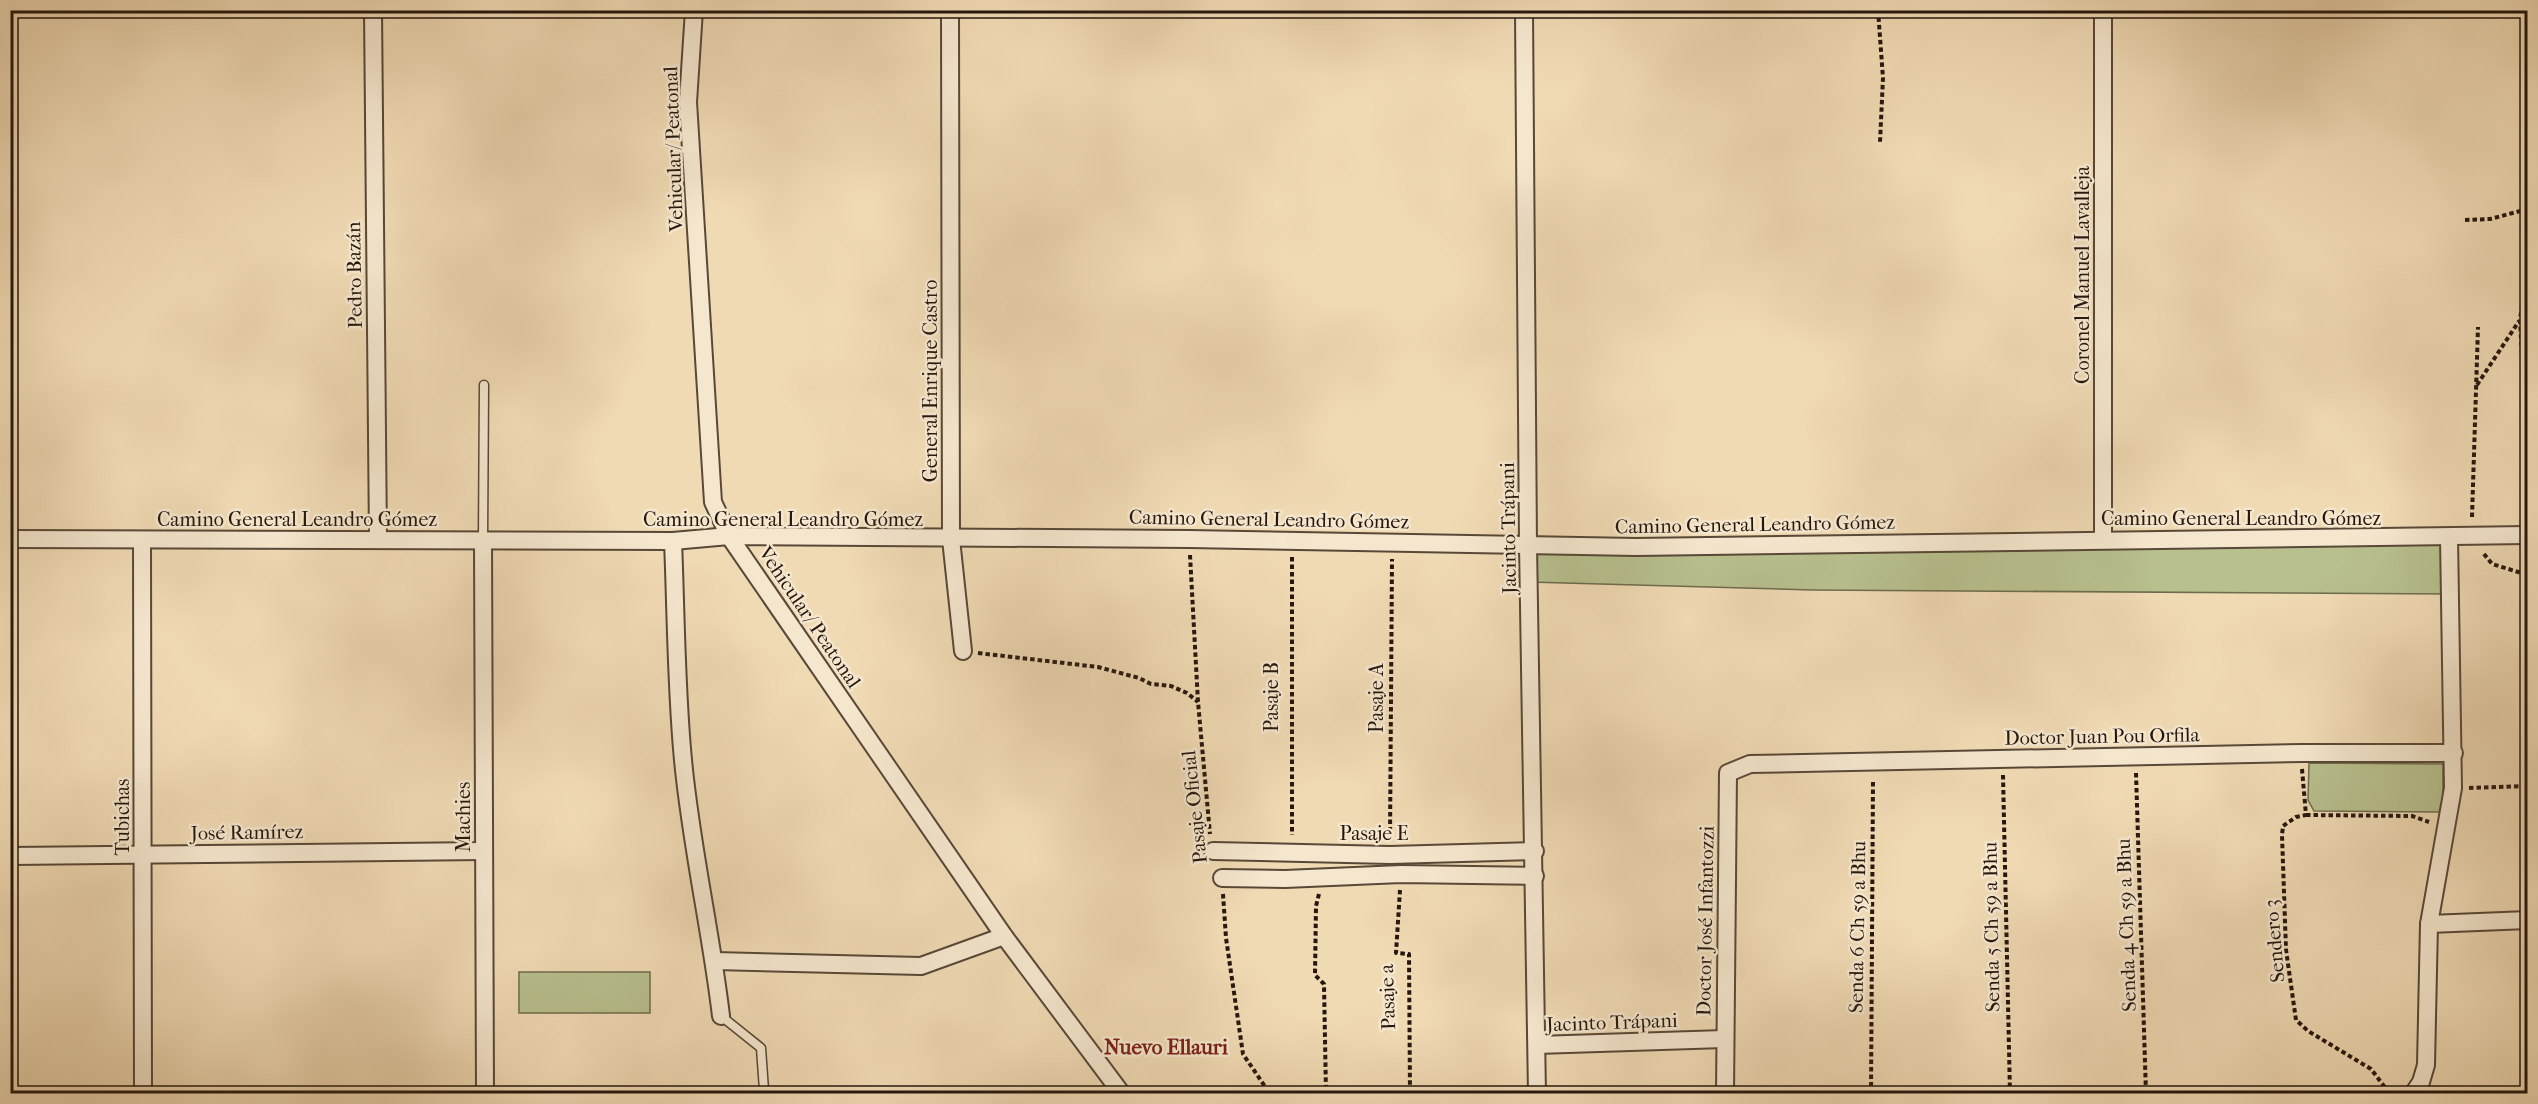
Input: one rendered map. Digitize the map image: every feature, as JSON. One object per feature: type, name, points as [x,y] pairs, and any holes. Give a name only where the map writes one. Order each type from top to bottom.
[{"type":"street","name":"Pedro Bazán","points":[[373,10],[378,540]]},
{"type":"street","name":"Vehicular/ Peatonal","points":[[694,10],[688,102],[713,502],[729,536],[1004,936],[1122,1094]]},
{"type":"street","name":"General Enrique Castro","points":[[950,10],[951,539],[963,651]]},
{"type":"street","name":"Jacinto Trápani","points":[[1524,10],[1528,545],[1535,851],[1537,1094]]},
{"type":"street","name":"Coronel Manuel Lavalleja","points":[[2103,10],[2103,540]]},
{"type":"street","name":"Camino General Leandro Gómez","points":[[10,539],[673,541],[729,536],[1392,541],[1636,547],[2528,535]]},
{"type":"street","points":[[2414,1094],[2421,1082],[2426,1065],[2429,924],[2453,788],[2449,537]]},
{"type":"street","name":"Tubichas","points":[[142,540],[143,1094]]},
{"type":"street","name":"Machies","points":[[483,540],[485,1094]]},
{"type":"street","points":[[673,541],[683,759],[706,930],[715,961],[721,1016]]},
{"type":"street","name":"Doctor Juan Pou Orfila","points":[[1750,764],[2302,753],[2454,753]]},
{"type":"street","name":"Doctor José Infantozzi","points":[[1725,1094],[1728,774],[1750,764]]},
{"type":"street","name":"José Ramírez","points":[[10,856],[484,851]]},
{"type":"street","name":"Pasaje E","points":[[1212,851],[1390,855],[1535,851]]},
{"type":"street","points":[[1285,879],[1292,854]]},
{"type":"street","points":[[1390,855],[1401,874]]},
{"type":"street","name":"Pasaje E","points":[[1222,878],[1285,879],[1401,874],[1535,876]]},
{"type":"street","points":[[2429,924],[2528,920]]},
{"type":"street","points":[[715,961],[921,966],[1004,936]]},
{"type":"street","name":"Jacinto Trápani","points":[[1537,1045],[1724,1039]]},
{"type":"lane","points":[[483,540],[484,385]]},
{"type":"lane","points":[[721,1016],[760,1048],[764,1090],[771,1094]]},
{"type":"path","points":[[1878,10],[1883,78],[1880,142]]},
{"type":"path","points":[[2465,220],[2490,219],[2528,209]]},
{"type":"path","points":[[2528,261],[2520,320],[2528,468]]},
{"type":"path","points":[[2476,387],[2520,320]]},
{"type":"path","points":[[2478,327],[2472,537],[2492,564],[2528,575]]},
{"type":"path","name":"Pasaje Oficial","points":[[1189,539],[1198,702],[1212,851]]},
{"type":"path","name":"Pasaje B","points":[[1292,541],[1292,854]]},
{"type":"path","name":"Pasaje A","points":[[1390,855],[1392,541]]},
{"type":"path","points":[[963,651],[1098,667],[1139,678],[1150,684],[1172,686],[1187,693],[1198,702]]},
{"type":"path","points":[[2302,753],[2303,799],[2306,815],[2412,816],[2446,828]]},
{"type":"path","name":"Senda 4 Ch 59 a Bhu","points":[[2136,756],[2146,1094]]},
{"type":"path","name":"Senda 5 Ch 59 a Bhu","points":[[2002,759],[2010,1094]]},
{"type":"path","name":"Senda 6 Ch 59 a Bhu","points":[[1871,1094],[1874,761]]},
{"type":"path","points":[[2453,788],[2528,786]]},
{"type":"path","name":"Sendero 3","points":[[2306,815],[2296,817],[2283,826],[2282,835],[2286,950],[2296,1020],[2308,1031],[2371,1069],[2390,1094]]},
{"type":"path","name":"Pasaje a","points":[[1401,874],[1396,953],[1409,954],[1410,1094]]},
{"type":"path","points":[[1323,877],[1316,906],[1315,975],[1324,984],[1326,1094]]},
{"type":"path","name":"Pasaje Oficial","points":[[1222,878],[1226,938],[1243,1054],[1270,1094]]},
{"type":"green space","points":[[2449,537],[2452,594],[1812,590],[1529,582],[1528,545]]},
{"type":"green space","points":[[2309,763],[2443,764],[2443,800],[2439,812],[2314,811],[2308,800]]},
{"type":"green space","points":[[519,972],[650,972],[650,1013],[519,1013]]},
{"type":"district","name":"Nuevo Ellauri","points":[[1166,1047]]}]
